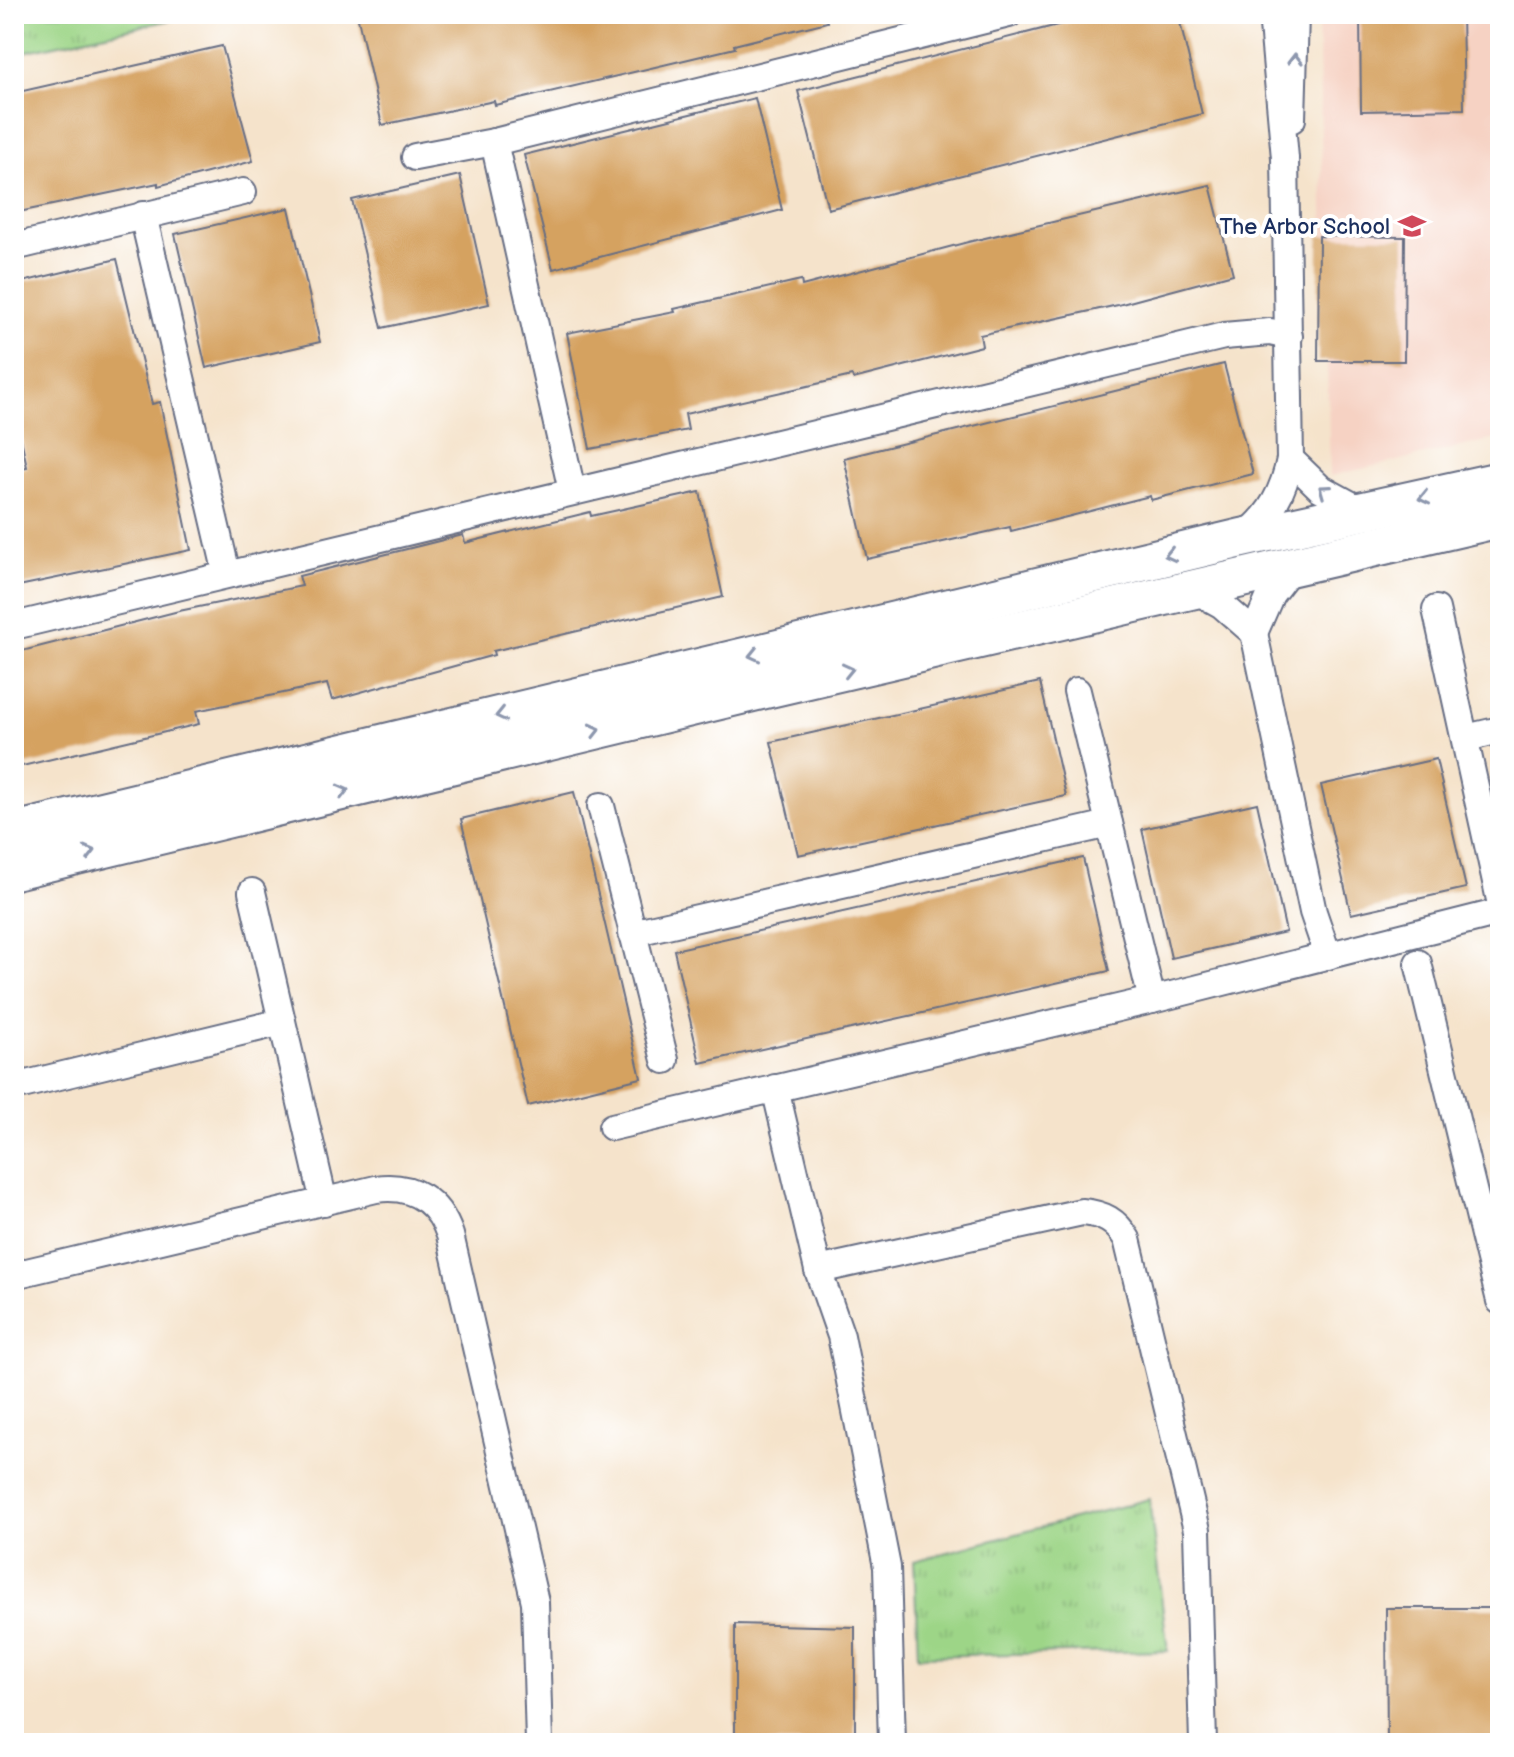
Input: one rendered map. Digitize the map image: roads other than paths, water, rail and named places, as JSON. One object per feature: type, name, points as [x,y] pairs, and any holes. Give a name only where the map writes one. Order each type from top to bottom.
[{"type":"street","points":[[415,157],[494,142],[1009,14]]},
{"type":"street","points":[[1242,538],[1269,513],[1279,497],[1290,459],[1285,158],[1272,14]]},
{"type":"street","points":[[1285,158],[1294,109],[1295,14]]},
{"type":"street","points":[[494,142],[572,491]]},
{"type":"street","points":[[14,247],[243,192]]},
{"type":"street","points":[[143,215],[227,574]]},
{"type":"street","points":[[14,626],[1224,336],[1270,332],[1289,336]]},
{"type":"street","points":[[1290,459],[1320,488],[1364,512]]},
{"type":"street","points":[[14,832],[1242,538],[1500,481]]},
{"type":"street","points":[[14,870],[1500,518]]},
{"type":"street","points":[[1292,567],[1271,594],[1254,633],[1313,912],[1328,956]]},
{"type":"street","points":[[1195,590],[1222,605],[1254,633]]},
{"type":"street","points":[[1436,609],[1500,900]]},
{"type":"street","points":[[1077,691],[1152,1000]]},
{"type":"street","points":[[1466,738],[1500,730]]},
{"type":"street","points":[[601,806],[665,1060]]},
{"type":"street","points":[[632,933],[1109,824]]},
{"type":"street","points":[[252,892],[324,1202]]},
{"type":"street","points":[[612,1127],[1152,1000],[1500,912]]},
{"type":"street","points":[[1418,963],[1500,1301]]},
{"type":"street","points":[[14,1087],[282,1022]]},
{"type":"street","points":[[775,1088],[818,1270],[841,1336],[887,1567],[892,1743]]},
{"type":"street","points":[[14,1275],[376,1189],[403,1188],[428,1200],[445,1222],[533,1591],[538,1633],[539,1743]]},
{"type":"street","points":[[818,1270],[1082,1212],[1097,1213],[1120,1227],[1127,1239],[1197,1530],[1203,1743]]},
{"type":"place","name":"The Arbor School","points":[[1412,226]]}]
